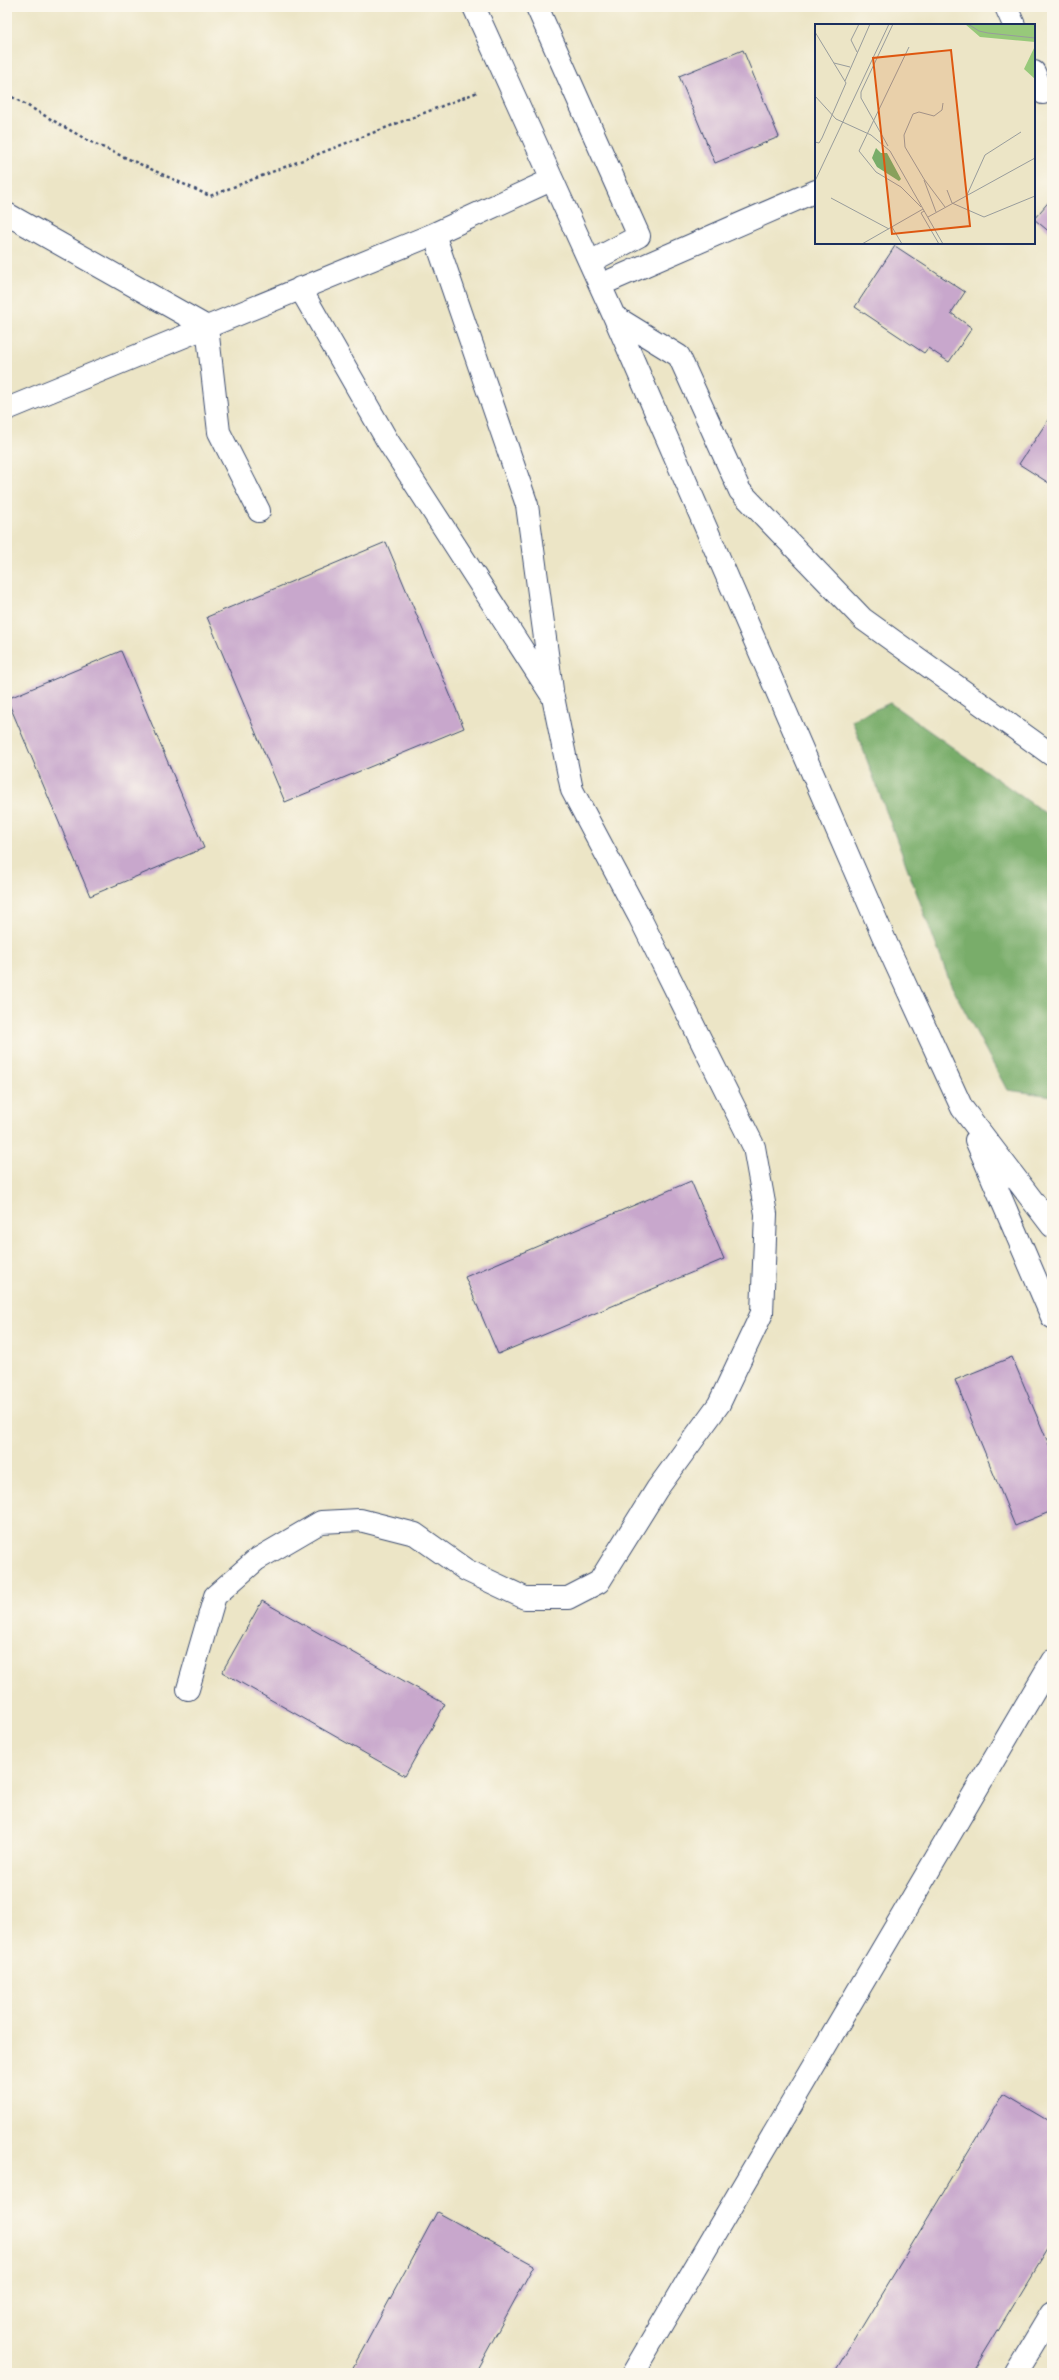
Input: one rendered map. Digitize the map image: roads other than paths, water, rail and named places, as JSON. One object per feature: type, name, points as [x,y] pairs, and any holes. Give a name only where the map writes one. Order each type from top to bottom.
[{"type":"street","points":[[474,7],[506,81],[614,316],[887,945],[962,1108],[1052,1317]]},
{"type":"street","points":[[537,7],[639,236],[590,262]]},
{"type":"street","points":[[1006,7],[1014,24]]},
{"type":"street","points":[[1035,74],[1043,93]]},
{"type":"street","points":[[7,409],[434,234],[551,180]]},
{"type":"street","points":[[600,285],[815,191]]},
{"type":"street","points":[[7,214],[207,327]]},
{"type":"street","points":[[188,1689],[215,1596],[256,1560],[320,1522],[360,1520],[414,1534],[466,1570],[525,1598],[568,1598],[599,1582],[657,1489],[719,1404],[762,1313],[766,1214],[754,1147],[639,916],[572,790],[553,697],[527,506],[434,234]]},
{"type":"street","points":[[300,288],[387,440],[553,697]]},
{"type":"street","points":[[614,316],[679,356],[740,491],[863,619],[1052,755]]},
{"type":"street","points":[[207,327],[219,432],[259,511]]},
{"type":"street","points":[[962,1108],[1052,1226]]},
{"type":"street","points":[[634,2373],[1052,1661]]},
{"type":"street","points":[[1016,2373],[1052,2313]]}]
